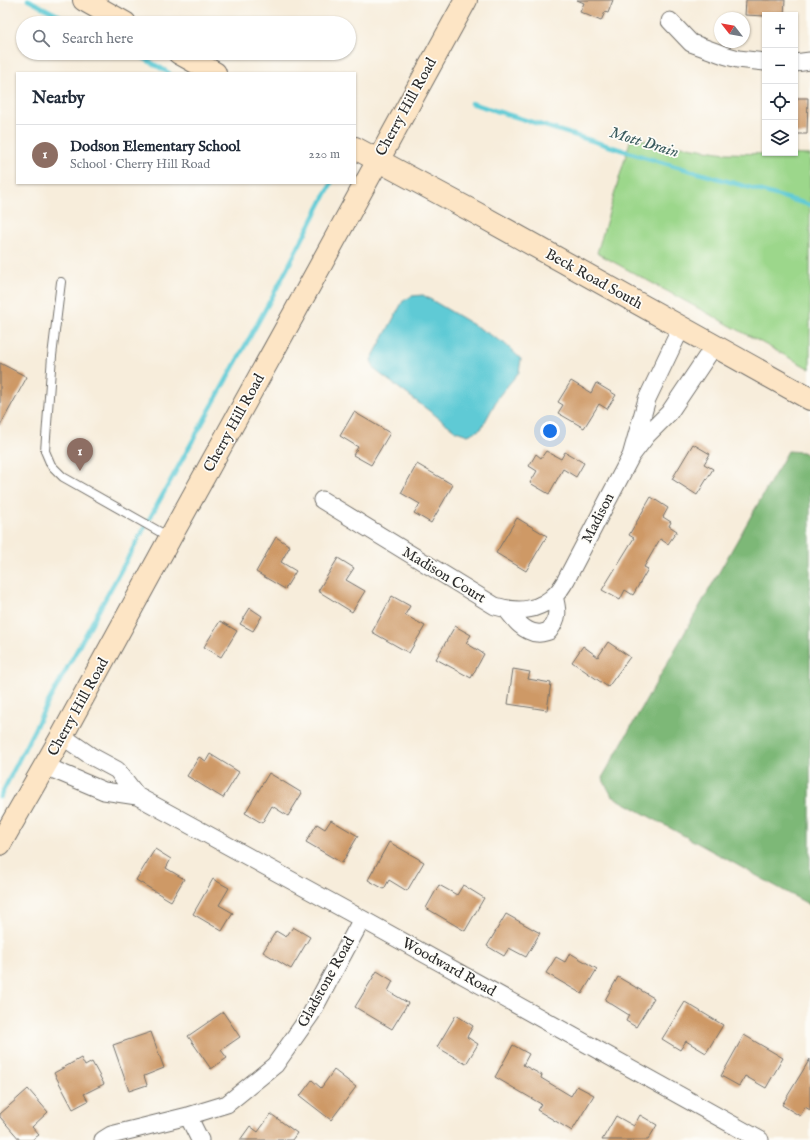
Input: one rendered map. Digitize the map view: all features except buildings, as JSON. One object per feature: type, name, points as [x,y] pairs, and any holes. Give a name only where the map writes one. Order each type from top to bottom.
[{"type":"main road","points":[[84,0],[113,16]]},
{"type":"main road","name":"Cherry Hill Road","points":[[0,844],[62,736],[466,0]]},
{"type":"main road","points":[[192,60],[213,72]]},
{"type":"main road","name":"Beck Road South","points":[[356,149],[483,217],[810,399]]},
{"type":"street","points":[[670,22],[691,43],[724,55],[762,62]]},
{"type":"street","points":[[798,63],[810,61]]},
{"type":"street","name":"Madison","points":[[566,580],[630,456],[647,399],[681,328]]},
{"type":"street","name":"Madison","points":[[630,456],[647,435],[669,413],[714,346]]},
{"type":"street","name":"Madison Court","points":[[322,500],[495,606],[507,610],[519,611],[534,608],[546,603],[557,593],[566,580]]},
{"type":"street","points":[[507,610],[524,628],[535,633],[549,631],[555,623],[558,612],[554,596]]},
{"type":"street","name":"Woodward Road","points":[[62,736],[91,756],[117,770],[137,796]]},
{"type":"street","name":"Woodward Road","points":[[45,766],[104,791],[137,796],[760,1140]]},
{"type":"street","name":"Gladstone Road","points":[[103,1140],[111,1135],[188,1116],[228,1104],[275,1065],[311,1014],[362,919]]},
{"type":"street","points":[[188,1116],[200,1140]]},
{"type":"lane","points":[[62,282],[52,356],[45,451],[52,465],[63,477],[170,538]]},
{"type":"green space","points":[[631,138],[725,153],[762,154],[762,156],[810,155],[810,369],[597,253]]},
{"type":"green space","points":[[788,451],[802,452],[810,456],[810,905],[612,796],[602,778]]},
{"type":"water","points":[[423,295],[504,343],[521,359],[519,372],[499,396],[481,429],[468,435],[456,431],[375,370],[371,360],[403,301],[412,296]]},
{"type":"waterway","name":"Mott Drain","points":[[28,0],[60,16]]},
{"type":"waterway","name":"Mott Drain","points":[[147,60],[167,72]]},
{"type":"waterway","name":"Mott Drain","points":[[471,103],[657,161],[810,205]]},
{"type":"waterway","points":[[0,797],[46,706],[277,288],[331,184]]},
{"type":"place","name":"Dodson Elementary School","points":[[80,471]]}]
